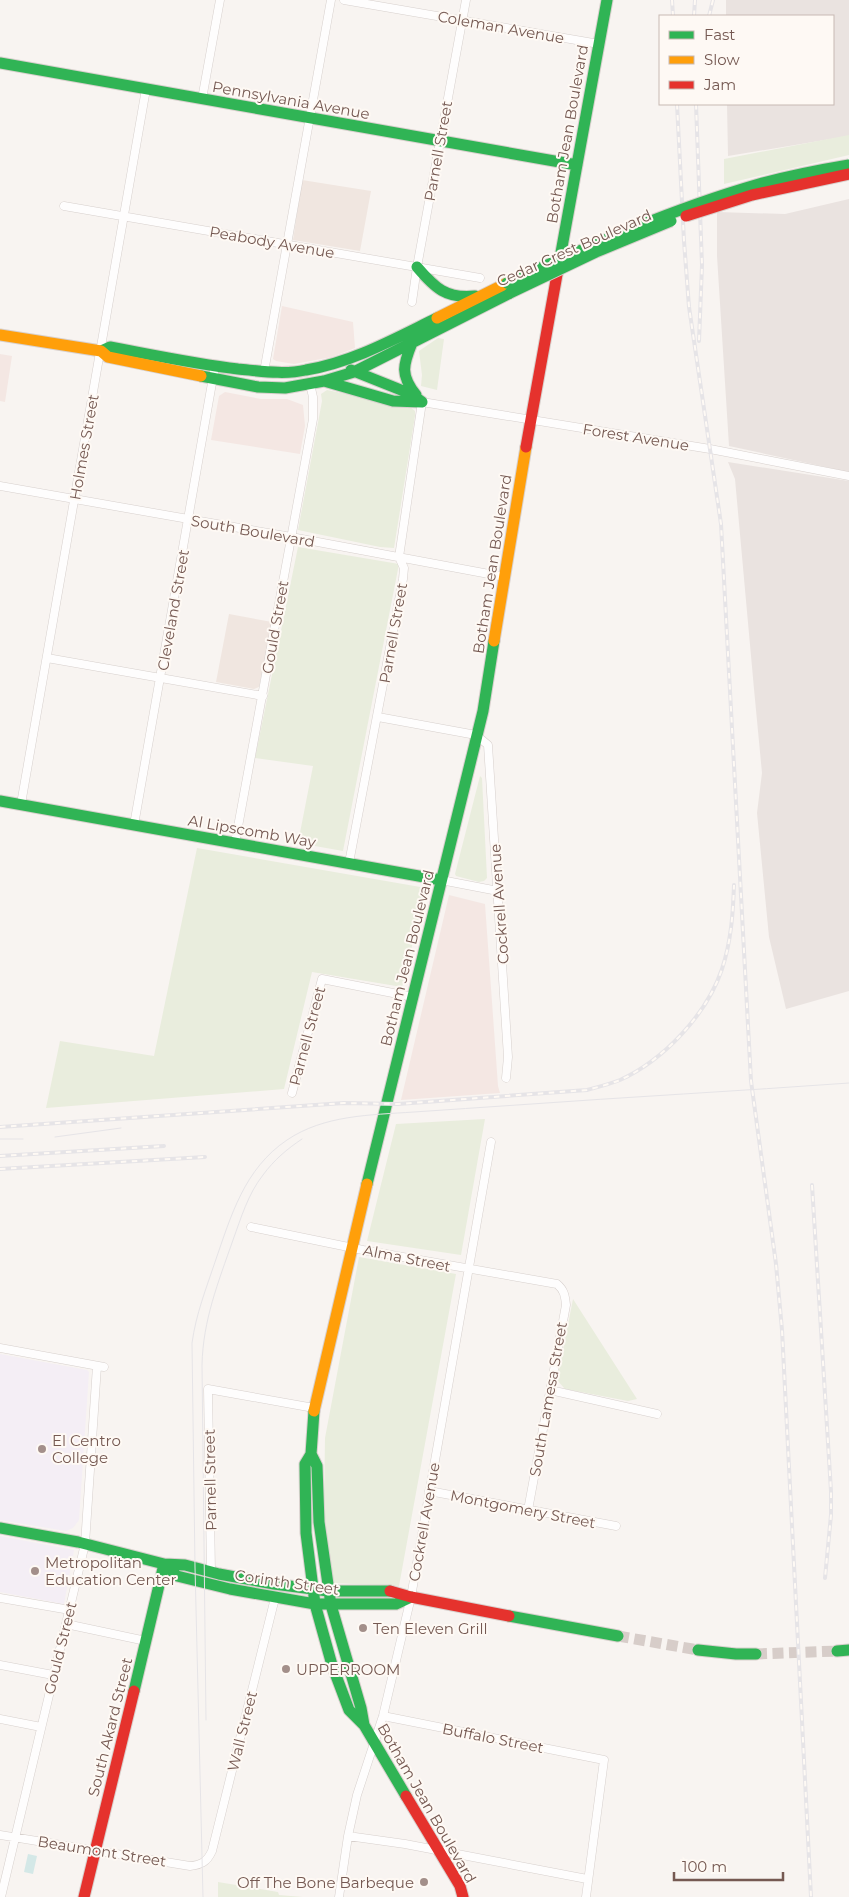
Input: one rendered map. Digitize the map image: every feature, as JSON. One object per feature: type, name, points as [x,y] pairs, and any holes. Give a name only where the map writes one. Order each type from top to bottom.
[{"type":"main road","name":"Botham Jean Boulevard","points":[[463,1897],[460,1886],[440,1851],[364,1725],[348,1710],[332,1665],[315,1604],[306,1533],[305,1464],[311,1454],[314,1408],[351,1247],[483,711],[530,420],[607,0]]},
{"type":"main road","name":"Pennsylvania Avenue","points":[[0,63],[577,165]]},
{"type":"main road","name":"Cedar Crest Boulevard","points":[[849,166],[798,175],[713,198],[612,236],[509,288],[412,343],[354,372],[324,381],[285,388],[258,387],[108,357],[101,351],[110,347],[216,366],[264,372],[304,371],[365,353],[484,294],[509,288],[687,215],[752,196],[849,174]]},
{"type":"main road","points":[[416,267],[432,284],[450,295],[466,297],[484,294]]},
{"type":"main road","points":[[0,335],[101,351]]},
{"type":"main road","points":[[412,343],[403,367],[404,376],[407,384],[422,402]]},
{"type":"main road","points":[[354,372],[365,353]]},
{"type":"main road","points":[[338,362],[354,372],[411,394],[422,402]]},
{"type":"main road","points":[[354,372],[360,384],[373,396]]},
{"type":"main road","points":[[324,381],[392,401],[422,402]]},
{"type":"main road","name":"Al Lipscomb Way","points":[[0,801],[441,880]]},
{"type":"main road","name":"Botham Jean Boulevard","points":[[311,1454],[318,1466],[319,1522],[331,1605],[343,1652],[361,1708],[364,1725]]},
{"type":"main road","name":"Corinth Street","points":[[0,1528],[85,1544],[164,1564],[177,1563],[211,1572],[277,1584],[329,1591],[399,1591],[411,1597],[618,1636]]},
{"type":"main road","name":"Corinth Street","points":[[164,1564],[177,1576],[274,1598],[315,1604],[396,1604],[411,1597]]},
{"type":"main road","name":"South Akard Street","points":[[84,1897],[164,1564]]},
{"type":"main road","points":[[698,1650],[756,1654]]},
{"type":"street","points":[[202,99],[220,0]]},
{"type":"street","points":[[264,372],[331,0]]},
{"type":"street","name":"Coleman Avenue","points":[[344,0],[599,44]]},
{"type":"street","name":"Parnell Street","points":[[412,302],[416,267],[466,0]]},
{"type":"street","name":"Holmes Street","points":[[21,804],[146,89]]},
{"type":"street","name":"Peabody Avenue","points":[[64,206],[480,278]]},
{"type":"street","name":"Cleveland Street","points":[[134,825],[162,678],[216,366]]},
{"type":"street","name":"Gould Street","points":[[236,843],[314,410],[310,384]]},
{"type":"street","name":"Parnell Street","points":[[349,863],[403,579],[404,568],[399,557],[422,402]]},
{"type":"street","name":"Forest Avenue","points":[[422,402],[705,448],[849,476]]},
{"type":"street","name":"South Boulevard","points":[[0,486],[291,537],[505,578]]},
{"type":"street","points":[[47,658],[262,696]]},
{"type":"street","points":[[378,717],[476,736]]},
{"type":"street","name":"Cockrell Avenue","points":[[476,736],[488,745],[489,752],[508,1057],[506,1078]]},
{"type":"street","name":"Al Lipscomb Way","points":[[441,880],[498,891]]},
{"type":"street","name":"Parnell Street","points":[[292,1093],[322,979],[413,997]]},
{"type":"street","name":"Cockrell Avenue","points":[[339,1897],[348,1836],[359,1788],[383,1716],[411,1597],[491,1142]]},
{"type":"street","name":"Alma Street","points":[[251,1227],[556,1284],[562,1288]]},
{"type":"street","name":"South Lamesa Street","points":[[528,1510],[566,1304],[562,1288]]},
{"type":"street","name":"Gould Street","points":[[0,1348],[101,1367],[85,1544],[1,1897]]},
{"type":"street","name":"Parnell Street","points":[[211,1572],[208,1389],[314,1408]]},
{"type":"street","points":[[550,1390],[657,1414]]},
{"type":"street","name":"Montgomery Street","points":[[429,1491],[616,1526]]},
{"type":"street","points":[[0,1598],[70,1610]]},
{"type":"street","name":"Wall Street","points":[[204,1862],[212,1851],[274,1598]]},
{"type":"street","points":[[66,1624],[146,1641]]},
{"type":"street","points":[[0,1665],[53,1675]]},
{"type":"street","name":"Buffalo Street","points":[[383,1716],[604,1760],[587,1880]]},
{"type":"street","points":[[0,1719],[41,1726]]},
{"type":"street","name":"Beaumont Street","points":[[0,1835],[190,1866],[199,1865],[204,1862]]},
{"type":"street","points":[[348,1836],[440,1851],[587,1880],[586,1897]]},
{"type":"shaded area","points":[[726,0],[849,0],[849,136],[728,156],[727,105],[834,105],[834,15],[726,15]]},
{"type":"shaded area","points":[[302,180],[371,191],[360,251],[293,240]]},
{"type":"shaded area","points":[[849,199],[849,472],[729,446],[717,256],[717,212],[785,214]]},
{"type":"shaded area","points":[[282,306],[353,322],[355,348],[332,357],[294,364],[276,361],[273,359]]},
{"type":"shaded area","points":[[0,354],[12,356],[5,402],[0,401]]},
{"type":"shaded area","points":[[225,392],[261,399],[287,399],[303,405],[305,426],[300,454],[211,440],[219,396]]},
{"type":"shaded area","points":[[728,462],[849,481],[849,991],[786,1009],[769,937],[757,813],[762,773],[735,479]]},
{"type":"shaded area","points":[[229,614],[272,622],[259,687],[254,689],[216,682]]},
{"type":"shaded area","points":[[449,895],[485,904],[500,1093],[401,1100]]},
{"type":"shaded area","name":"El Centro College","points":[[0,1354],[87,1370],[89,1372],[79,1520],[73,1528],[66,1531],[0,1520]]},
{"type":"shaded area","name":"Metropolitan Education Center","points":[[0,1536],[74,1550],[64,1604],[0,1592]]},
{"type":"shaded area","points":[[28,1854],[37,1856],[33,1874],[24,1872]]},
{"type":"green space","points":[[849,135],[849,155],[724,184],[724,159]]},
{"type":"green space","points":[[438,338],[444,339],[437,390],[421,386],[422,375],[419,351]]},
{"type":"green space","points":[[327,390],[410,407],[415,411],[394,548],[380,547],[298,530],[322,401],[321,394]]},
{"type":"green space","points":[[298,547],[399,564],[343,851],[298,843],[313,766],[255,758]]},
{"type":"green space","points":[[480,776],[482,778],[487,878],[479,882],[456,876],[455,874]]},
{"type":"green space","points":[[197,848],[426,888],[402,987],[312,972],[284,1089],[46,1108],[60,1041],[154,1056]]},
{"type":"green space","points":[[485,1119],[461,1255],[367,1241],[396,1124]]},
{"type":"green space","points":[[359,1257],[456,1274],[399,1586],[332,1583],[324,1509],[325,1438]]},
{"type":"green space","points":[[573,1299],[637,1399],[628,1401],[565,1389],[557,1380]]},
{"type":"green space","points":[[218,1882],[278,1892],[279,1895],[303,1897],[218,1897]]},
{"type":"tunnel","points":[[618,1636],[698,1650]]},
{"type":"tunnel","points":[[756,1654],[837,1651]]},
{"type":"tram line","points":[[203,1897],[192,1343],[202,1302],[233,1211],[250,1179],[260,1165],[272,1152],[301,1132],[332,1121],[348,1118],[381,1114],[849,1083]]},
{"type":"tram line","points":[[55,1137],[121,1128]]},
{"type":"tram line","points":[[0,1139],[23,1139]]},
{"type":"tram line","points":[[206,1720],[202,1365],[205,1333],[217,1287],[249,1198],[258,1182],[272,1164],[302,1139]]},
{"type":"railway","points":[[672,0],[673,15]]},
{"type":"railway","points":[[694,15],[695,0]]},
{"type":"railway","points":[[709,15],[713,0]]},
{"type":"railway","points":[[677,105],[689,307],[721,524],[751,1081],[776,1264],[782,1330],[811,1897]]},
{"type":"railway","points":[[696,105],[702,265],[699,341]]},
{"type":"railway","points":[[0,1127],[344,1103],[398,1104],[587,1090],[612,1083],[636,1071],[668,1048],[695,1019],[706,1003],[722,969],[728,949],[734,885]]},
{"type":"railway","points":[[0,1156],[164,1146]]},
{"type":"railway","points":[[0,1169],[205,1157]]},
{"type":"railway","points":[[812,1185],[831,1491],[831,1515],[825,1578]]},
{"type":"traffic: fast","points":[[560,258],[607,0]]},
{"type":"traffic: fast","points":[[0,63],[577,165]]},
{"type":"traffic: fast","points":[[507,283],[600,242],[694,205],[770,181],[849,165]]},
{"type":"traffic: fast","points":[[510,293],[596,252],[671,221]]},
{"type":"traffic: fast","points":[[417,267],[430,281],[449,294],[475,296]]},
{"type":"traffic: fast","points":[[201,376],[258,387],[285,388],[324,381],[354,372],[510,293]]},
{"type":"traffic: fast","points":[[101,351],[110,347],[222,367],[289,372],[323,366],[357,356],[437,318]]},
{"type":"traffic: fast","points":[[412,343],[405,364],[405,376],[416,395]]},
{"type":"traffic: fast","points":[[351,370],[411,394],[422,402]]},
{"type":"traffic: fast","points":[[324,381],[393,401],[422,402]]},
{"type":"traffic: fast","points":[[367,1184],[483,711],[494,641]]},
{"type":"traffic: fast","points":[[0,801],[441,880]]},
{"type":"traffic: fast","points":[[314,1411],[311,1454],[305,1464],[306,1533],[315,1604],[332,1665],[349,1710],[364,1725],[406,1796]]},
{"type":"traffic: fast","points":[[311,1454],[317,1466],[319,1522],[331,1605],[361,1708],[364,1725]]},
{"type":"traffic: fast","points":[[0,1528],[78,1542],[164,1564],[185,1565],[219,1574],[274,1584],[328,1591],[390,1591]]},
{"type":"traffic: fast","points":[[164,1564],[177,1576],[230,1589],[315,1604],[396,1604],[411,1597]]},
{"type":"traffic: fast","points":[[134,1691],[164,1564]]},
{"type":"traffic: fast","points":[[509,1616],[618,1636]]},
{"type":"traffic: fast","points":[[698,1650],[756,1654]]},
{"type":"traffic: fast","points":[[837,1651],[849,1650]]},
{"type":"traffic: slow","points":[[437,318],[507,283]]},
{"type":"traffic: slow","points":[[0,335],[101,351],[108,357],[201,376]]},
{"type":"traffic: slow","points":[[494,641],[526,447]]},
{"type":"traffic: slow","points":[[314,1411],[367,1184]]},
{"type":"traffic: jam","points":[[686,216],[752,195],[849,174]]},
{"type":"traffic: jam","points":[[526,447],[560,258]]},
{"type":"traffic: jam","points":[[390,1591],[411,1597],[509,1616]]},
{"type":"traffic: jam","points":[[84,1897],[134,1691]]},
{"type":"traffic: jam","points":[[406,1796],[460,1886],[463,1897]]},
{"type":"place","name":"El Centro College","points":[[42,1449]]},
{"type":"place","name":"Metropolitan Education Center","points":[[35,1571]]},
{"type":"place","name":"Ten Eleven Grill","points":[[363,1628]]},
{"type":"place","name":"UPPERROOM","points":[[286,1669]]},
{"type":"place","name":"Off The Bone Barbeque","points":[[424,1882]]}]
